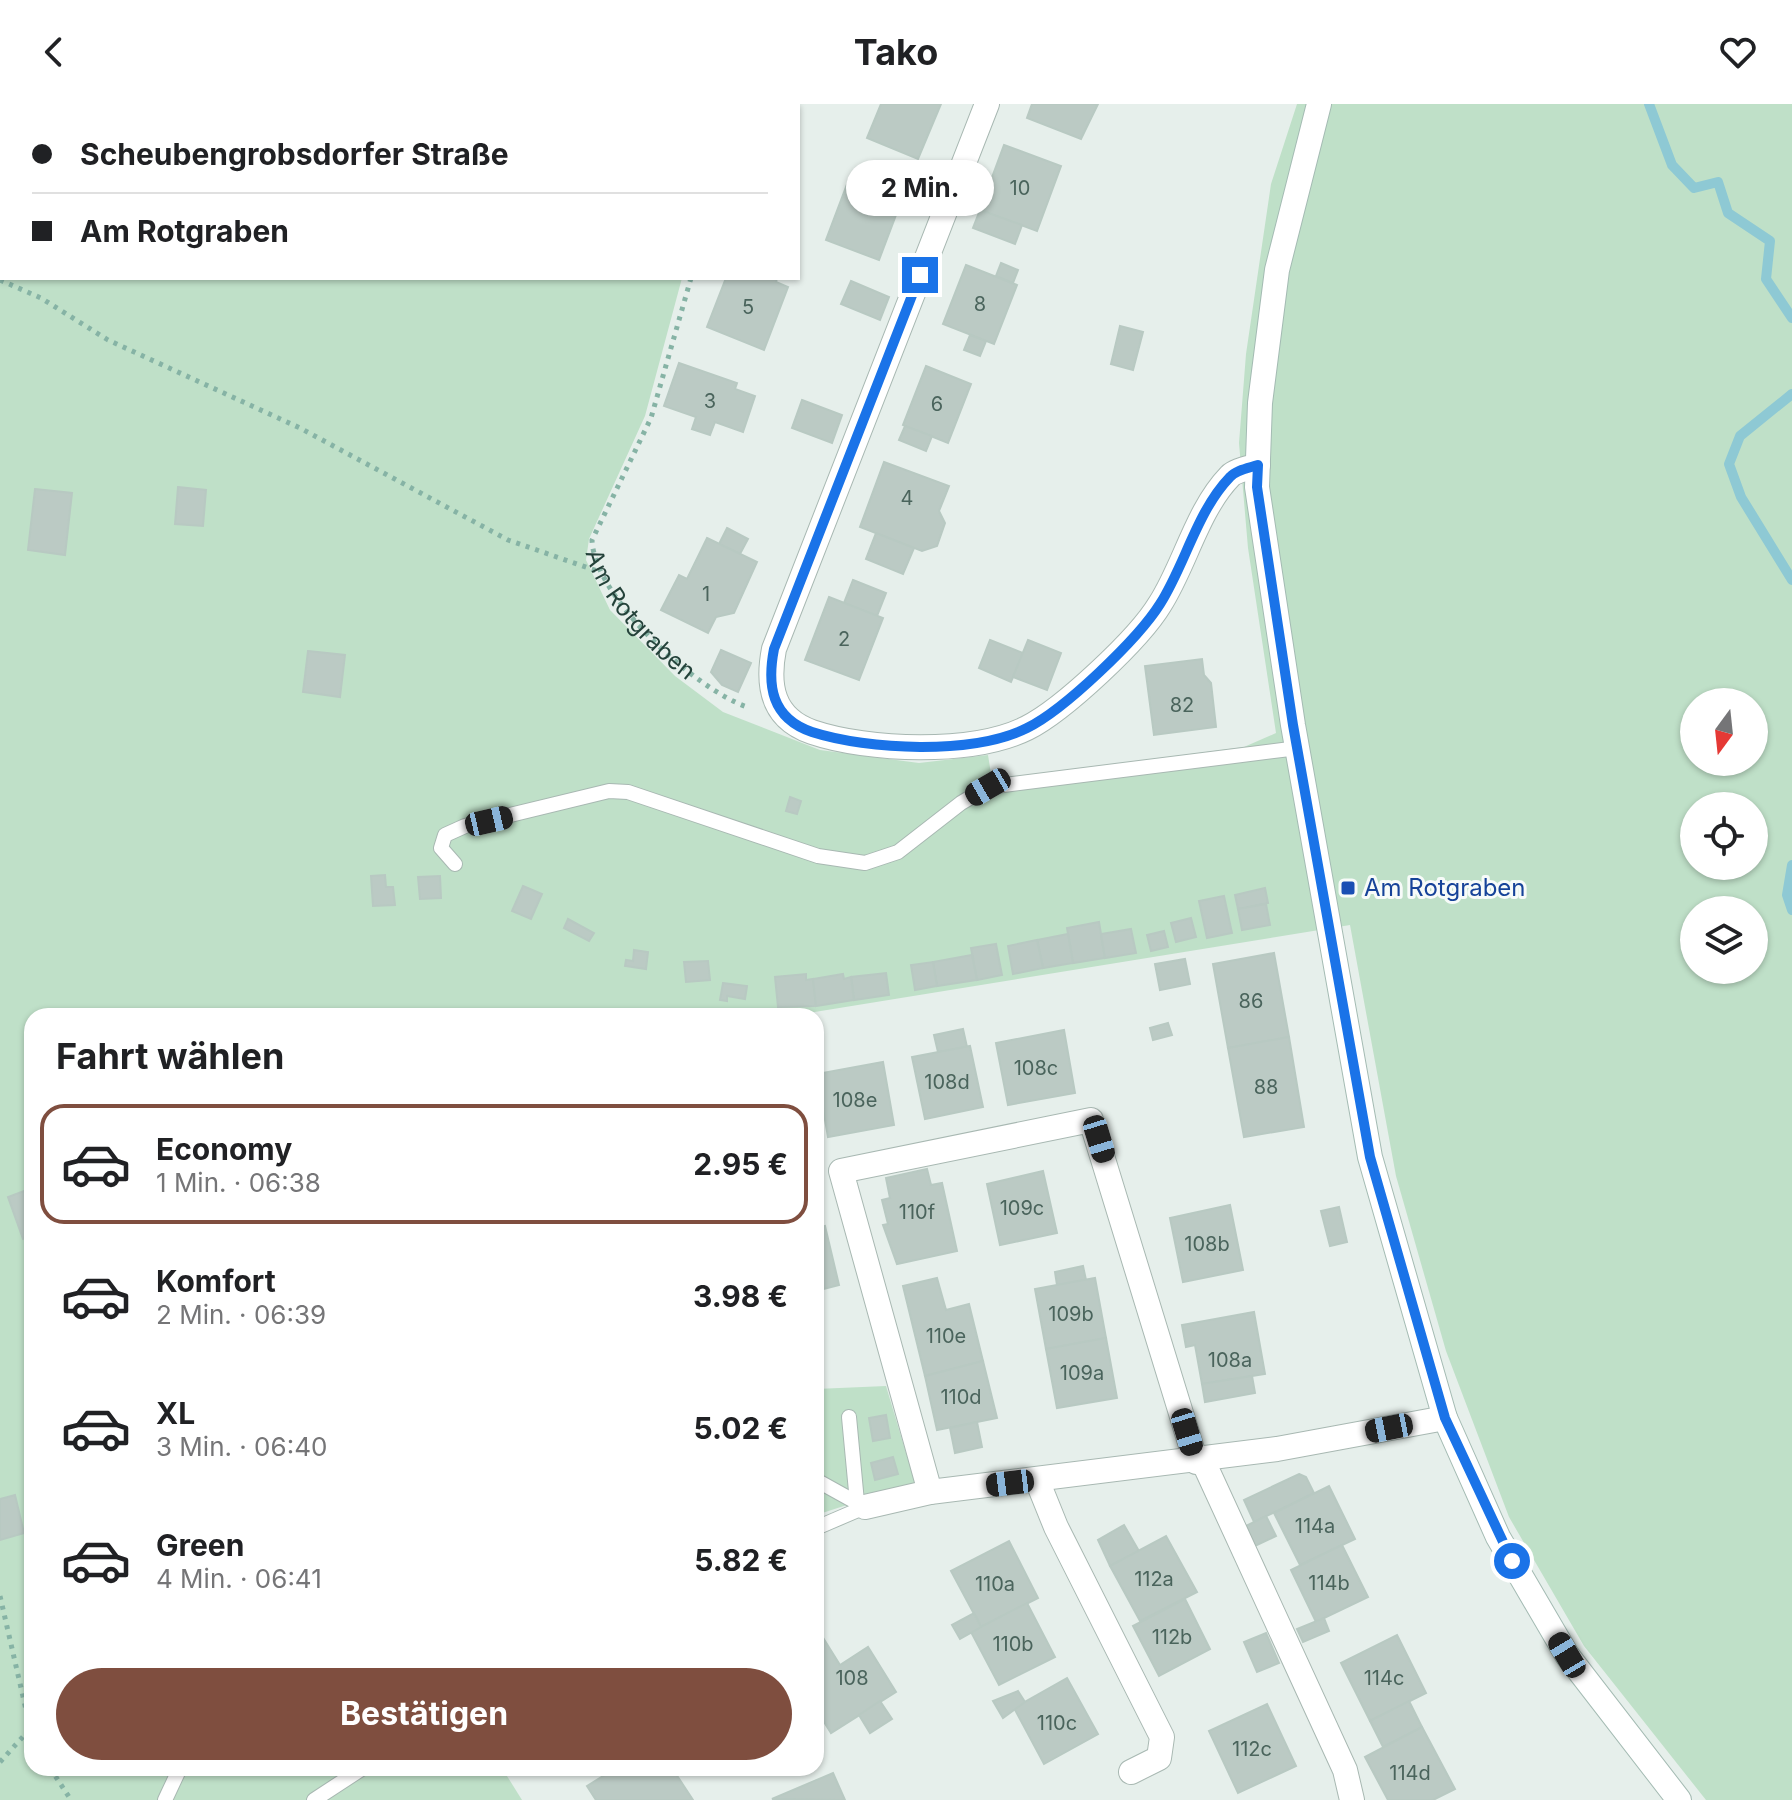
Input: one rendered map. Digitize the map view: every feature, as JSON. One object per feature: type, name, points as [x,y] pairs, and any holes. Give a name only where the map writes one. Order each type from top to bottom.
[{"type":"street","points":[[987,104],[774,649],[769,676],[773,701],[783,714],[810,731],[907,747],[962,744],[1027,728],[1058,706],[1128,642],[1160,606],[1211,504],[1232,474],[1258,465]]},
{"type":"street","points":[[1319,104],[1277,270],[1260,403],[1257,487],[1298,748],[1370,1157],[1445,1418],[1498,1537],[1567,1655],[1679,1800]]},
{"type":"street","points":[[930,1492],[841,1171],[1091,1120],[1199,1461],[1345,1770],[1352,1800]]},
{"type":"street","points":[[861,1505],[930,1492],[1199,1461],[1445,1418]]},
{"type":"street","points":[[1037,1480],[1056,1527],[1162,1737],[1159,1758],[1131,1772]]},
{"type":"lane","points":[[455,864],[441,848],[445,835],[465,826],[609,791],[628,792],[818,856],[865,863],[898,852],[961,803],[988,787],[1298,748]]},
{"type":"lane","points":[[849,1417],[861,1505]]},
{"type":"lane","points":[[824,1484],[861,1505]]},
{"type":"lane","points":[[824,1524],[861,1505]]},
{"type":"lane","points":[[165,1800],[176,1776]]},
{"type":"lane","points":[[314,1800],[351,1776]]},
{"type":"path","points":[[8,280],[108,340],[300,428],[508,540],[600,572]]},
{"type":"path","name":"Am Rotgraben","points":[[690,280],[651,418],[592,540],[593,557],[600,572],[641,624],[706,687],[732,702],[783,714]]},
{"type":"path","points":[[0,1596],[24,1706]]},
{"type":"path","points":[[0,1762],[24,1739]]},
{"type":"path","points":[[55,1776],[71,1800]]},
{"type":"green space","points":[[1297,104],[1792,104],[1792,1800],[1706,1800],[1584,1646],[1509,1517],[1446,1351],[1396,1176],[1350,925],[824,1010],[824,1008],[24,1008],[24,1776],[507,1776],[522,1800],[0,1800],[0,280],[681,280],[645,416],[589,539],[586,560],[610,610],[675,676],[723,712],[820,750],[919,763],[988,755],[992,780],[1244,747],[1276,733],[1248,548],[1239,443],[1246,354],[1271,184]]},
{"type":"green space","points":[[886,1386],[915,1483],[824,1512],[824,1389]]},
{"type":"building","points":[[881,104],[941,104],[918,159],[867,138]]},
{"type":"building","points":[[1032,104],[1098,104],[1081,139],[1027,118]]},
{"type":"building","points":[[1004,145],[1061,166],[1037,231],[980,210]]},
{"type":"building","points":[[849,179],[902,199],[879,260],[826,240]]},
{"type":"building","points":[[980,210],[1022,225],[1015,244],[973,228]]},
{"type":"building","points":[[1001,263],[1018,270],[1013,283],[996,276]]},
{"type":"building","points":[[966,265],[1017,285],[994,344],[943,324]]},
{"type":"building","points":[[725,280],[776,280],[788,287],[764,350],[707,327]]},
{"type":"building","points":[[851,281],[889,297],[880,320],[841,304]]},
{"type":"building","points":[[1120,326],[1143,332],[1133,370],[1111,364]]},
{"type":"building","points":[[970,335],[986,341],[980,356],[964,350]]},
{"type":"building","points":[[679,363],[737,383],[735,389],[755,396],[743,432],[715,422],[710,435],[692,429],[696,417],[664,406]]},
{"type":"building","points":[[926,366],[971,384],[948,443],[903,425]]},
{"type":"building","points":[[802,400],[842,415],[832,443],[792,428]]},
{"type":"building","points":[[905,426],[932,436],[926,451],[899,440]]},
{"type":"building","points":[[884,462],[949,486],[939,511],[945,523],[937,546],[922,551],[860,527]]},
{"type":"building","points":[[178,487],[206,490],[203,526],[175,524]]},
{"type":"building","points":[[35,489],[72,493],[65,555],[28,550]]},
{"type":"building","points":[[727,528],[748,539],[740,554],[719,544]]},
{"type":"building","points":[[876,533],[914,548],[903,574],[866,559]]},
{"type":"building","points":[[707,538],[757,562],[734,613],[716,617],[708,633],[661,610],[679,575],[687,579]]},
{"type":"building","points":[[853,580],[886,593],[877,616],[844,603]]},
{"type":"building","points":[[829,597],[883,618],[859,680],[805,660]]},
{"type":"building","points":[[990,640],[1023,653],[1011,682],[979,668]]},
{"type":"building","points":[[1028,640],[1061,653],[1047,690],[1013,677]]},
{"type":"building","points":[[721,650],[751,663],[738,692],[722,685],[711,672]]},
{"type":"building","points":[[308,651],[345,655],[340,697],[303,692]]},
{"type":"building","points":[[1202,659],[1204,675],[1211,683],[1216,727],[1154,735],[1145,666]]},
{"type":"building","points":[[790,797],[801,801],[797,814],[786,811]]},
{"type":"building","points":[[385,875],[386,887],[393,887],[395,905],[373,906],[371,876]]},
{"type":"building","points":[[440,876],[441,898],[420,899],[418,877]]},
{"type":"building","points":[[523,886],[542,894],[531,919],[512,911]]},
{"type":"building","points":[[1265,888],[1268,903],[1238,909],[1235,895]]},
{"type":"building","points":[[1224,896],[1232,933],[1207,938],[1199,901]]},
{"type":"building","points":[[1266,904],[1270,925],[1242,930],[1238,909]]},
{"type":"building","points":[[1191,918],[1196,937],[1176,942],[1171,923]]},
{"type":"building","points":[[568,919],[594,933],[589,941],[564,928]]},
{"type":"building","points":[[1099,922],[1105,958],[1073,963],[1067,928]]},
{"type":"building","points":[[1131,929],[1136,953],[1105,958],[1101,934]]},
{"type":"building","points":[[1164,931],[1168,947],[1151,951],[1147,935]]},
{"type":"building","points":[[1068,934],[1073,963],[1043,968],[1037,940]]},
{"type":"building","points":[[1037,940],[1043,968],[1013,974],[1008,946]]},
{"type":"building","points":[[996,944],[1002,975],[977,980],[971,948]]},
{"type":"building","points":[[634,950],[648,952],[646,969],[625,966],[626,960],[633,961]]},
{"type":"building","points":[[1274,953],[1289,1037],[1228,1048],[1213,964]]},
{"type":"building","points":[[972,955],[977,980],[937,986],[933,962]]},
{"type":"building","points":[[1185,959],[1190,984],[1160,990],[1155,964]]},
{"type":"building","points":[[708,961],[710,980],[686,982],[684,962]]},
{"type":"building","points":[[933,962],[937,986],[915,990],[911,965]]},
{"type":"building","points":[[886,973],[889,995],[854,1000],[851,977]]},
{"type":"building","points":[[806,974],[806,980],[813,979],[816,1006],[778,1007],[775,977]]},
{"type":"building","points":[[843,974],[844,979],[851,977],[854,1000],[816,1006],[813,979]]},
{"type":"building","points":[[723,983],[747,986],[745,999],[727,996],[727,1001],[720,1000]]},
{"type":"building","points":[[1168,1023],[1172,1035],[1153,1040],[1150,1028]]},
{"type":"building","points":[[963,1029],[967,1047],[938,1052],[934,1035]]},
{"type":"building","points":[[1064,1030],[1075,1093],[1008,1105],[996,1043]]},
{"type":"building","points":[[1289,1037],[1304,1127],[1244,1137],[1228,1048]]},
{"type":"building","points":[[970,1046],[983,1107],[925,1119],[912,1057]]},
{"type":"building","points":[[883,1062],[894,1125],[828,1137],[824,1114],[824,1073]]},
{"type":"building","points":[[927,1169],[931,1185],[942,1183],[957,1251],[897,1264],[883,1225],[888,1224],[882,1200],[890,1198],[886,1178]]},
{"type":"building","points":[[1043,1171],[1057,1233],[1000,1245],[987,1184]]},
{"type":"building","points":[[24,1191],[23,1239],[8,1197]]},
{"type":"building","points":[[1230,1205],[1243,1270],[1183,1282],[1170,1218]]},
{"type":"building","points":[[1339,1207],[1347,1242],[1330,1246],[1321,1211]]},
{"type":"building","points":[[824,1226],[839,1285],[824,1289]]},
{"type":"building","points":[[1083,1266],[1086,1280],[1057,1285],[1055,1272]]},
{"type":"building","points":[[937,1278],[946,1310],[969,1304],[983,1361],[925,1376],[903,1286]]},
{"type":"building","points":[[1095,1278],[1106,1338],[1046,1349],[1035,1289]]},
{"type":"building","points":[[1254,1312],[1265,1374],[1202,1384],[1195,1345],[1186,1347],[1182,1325]]},
{"type":"building","points":[[1106,1338],[1117,1398],[1057,1408],[1046,1349]]},
{"type":"building","points":[[983,1361],[997,1418],[937,1430],[925,1376]]},
{"type":"building","points":[[1252,1376],[1255,1393],[1205,1402],[1202,1384]]},
{"type":"building","points":[[886,1415],[890,1438],[873,1441],[869,1418]]},
{"type":"building","points":[[977,1422],[982,1447],[955,1453],[950,1428]]},
{"type":"building","points":[[893,1457],[898,1474],[875,1480],[871,1463]]},
{"type":"building","points":[[1299,1474],[1306,1477],[1314,1493],[1254,1522],[1244,1500]]},
{"type":"building","points":[[1329,1486],[1355,1539],[1300,1565],[1274,1513]]},
{"type":"building","points":[[15,1495],[24,1533],[0,1540],[0,1499]]},
{"type":"building","points":[[1266,1516],[1276,1536],[1255,1546],[1246,1526]]},
{"type":"building","points":[[1124,1525],[1139,1551],[1110,1566],[1098,1540]]},
{"type":"building","points":[[1166,1536],[1197,1592],[1140,1621],[1110,1566]]},
{"type":"building","points":[[1009,1541],[1038,1598],[981,1627],[951,1571]]},
{"type":"building","points":[[1342,1545],[1368,1597],[1316,1622],[1291,1570]]},
{"type":"building","points":[[1185,1599],[1210,1649],[1159,1676],[1133,1626]]},
{"type":"building","points":[[1027,1603],[1055,1657],[999,1685],[971,1632]]},
{"type":"building","points":[[974,1613],[981,1627],[960,1639],[952,1625]]},
{"type":"building","points":[[1324,1618],[1329,1631],[1303,1642],[1297,1629]]},
{"type":"building","points":[[1266,1633],[1279,1663],[1257,1672],[1244,1642]]},
{"type":"building","points":[[1397,1635],[1426,1693],[1370,1721],[1341,1663]]},
{"type":"building","points":[[824,1639],[840,1665],[868,1647],[896,1692],[831,1733],[824,1722]]},
{"type":"building","points":[[1067,1678],[1098,1734],[1044,1764],[1014,1708]]},
{"type":"building","points":[[1018,1691],[1025,1702],[1003,1718],[993,1701]]},
{"type":"building","points":[[880,1701],[892,1719],[870,1733],[859,1715]]},
{"type":"building","points":[[1409,1701],[1422,1727],[1383,1747],[1370,1721]]},
{"type":"building","points":[[1267,1704],[1296,1766],[1238,1793],[1209,1731]]},
{"type":"building","points":[[1422,1727],[1455,1789],[1433,1800],[1388,1800],[1365,1757]]},
{"type":"building","points":[[833,1773],[845,1800],[772,1799]]},
{"type":"building","points":[[603,1776],[677,1776],[693,1800],[596,1800],[587,1786]]},
{"type":"waterway","points":[[1649,104],[1672,165],[1694,188],[1718,182],[1728,213],[1770,241],[1766,279],[1792,318]]},
{"type":"waterway","points":[[1792,394],[1740,436],[1729,464],[1741,497],[1792,580]]},
{"type":"waterway","points":[[1792,865],[1787,895],[1792,910]]},
{"type":"place","name":"Am Rotgraben","points":[[1348,888]]},
{"type":"route","points":[[920,275],[774,649],[769,676],[773,701],[783,714],[810,731],[907,747],[962,744],[1027,728],[1095,674],[1160,606],[1211,504],[1232,474],[1258,465],[1257,487],[1293,725],[1370,1157],[1445,1418],[1498,1537],[1512,1561]]}]
